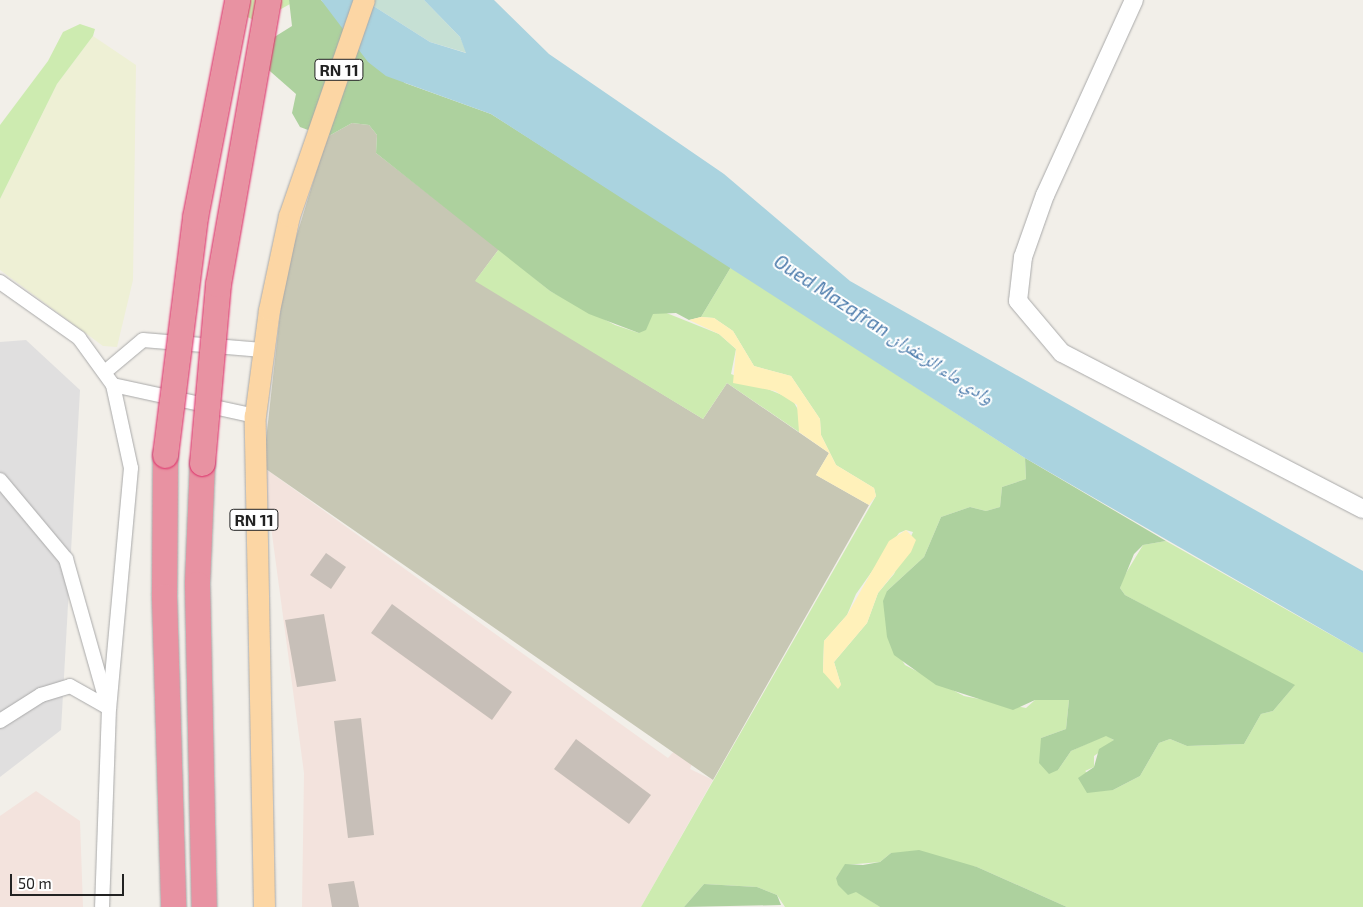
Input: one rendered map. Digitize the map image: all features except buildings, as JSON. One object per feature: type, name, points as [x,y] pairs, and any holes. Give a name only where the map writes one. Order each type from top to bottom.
[{"type":"highway","points":[[172,907],[164,596],[165,455],[194,217],[237,0]]},
{"type":"highway","points":[[204,907],[197,584],[202,463],[218,284],[268,0]]},
{"type":"main road","name":"RN 11","points":[[264,907],[255,416],[276,274],[314,140],[364,0]]},
{"type":"street","points":[[1134,0],[1045,195],[1023,257],[1018,300],[1062,353],[1363,509]]},
{"type":"street","points":[[0,282],[79,338],[106,371],[113,385],[132,468],[109,708],[102,907]]},
{"type":"street","points":[[106,371],[143,340],[264,350]]},
{"type":"street","points":[[113,385],[255,416]]},
{"type":"street","points":[[0,480],[66,559],[109,708]]},
{"type":"street","points":[[0,721],[41,695],[70,686],[109,708]]},
{"type":"shaded area","points":[[364,0],[424,0],[460,37],[467,53],[430,42]]},
{"type":"shaded area","points":[[93,36],[136,65],[133,280],[117,347],[103,346],[0,270],[0,199],[57,84]]},
{"type":"shaded area","points":[[352,123],[369,125],[377,135],[376,153],[499,249],[476,280],[703,419],[727,383],[829,453],[816,475],[869,505],[713,780],[263,467],[282,296],[294,244],[327,137]]},
{"type":"shaded area","points":[[26,340],[80,390],[61,730],[0,777],[0,342]]},
{"type":"shaded area","points":[[263,467],[668,758],[675,750],[693,761],[690,769],[713,780],[641,907],[302,907],[304,773]]},
{"type":"shaded area","points":[[36,791],[80,821],[83,907],[0,907],[0,816]]},
{"type":"green space","points":[[231,0],[289,0],[290,4],[258,22],[243,15]]},
{"type":"green space","points":[[289,0],[321,0],[405,83],[491,114],[731,267],[701,317],[689,320],[676,313],[653,314],[646,330],[639,333],[589,314],[550,291],[376,153],[377,135],[369,125],[352,123],[327,137],[300,127],[292,113],[296,94],[263,65],[268,41],[292,26]]},
{"type":"green space","points":[[80,24],[95,29],[93,36],[57,84],[0,199],[0,125],[48,61],[63,32]]},
{"type":"green space","points":[[499,249],[550,291],[615,325],[639,333],[652,314],[664,312],[719,334],[736,349],[731,374],[792,399],[801,415],[799,432],[727,383],[703,419],[475,281]]},
{"type":"green space","points":[[731,267],[1025,458],[1026,479],[1002,487],[1000,507],[986,511],[970,507],[941,517],[924,557],[887,591],[887,636],[905,665],[964,696],[1026,708],[1035,700],[1069,700],[1066,729],[1041,738],[1058,770],[1071,751],[1106,735],[1115,741],[1094,756],[1094,767],[1085,771],[1113,790],[1140,776],[1159,743],[1170,739],[1187,746],[1244,744],[1261,714],[1273,711],[1294,686],[1125,595],[1120,588],[1123,578],[1143,545],[1166,541],[1363,653],[1363,907],[1067,907],[977,867],[891,853],[880,862],[845,865],[836,878],[880,907],[785,907],[777,895],[757,887],[704,884],[684,907],[641,907],[876,496],[874,488],[836,465],[821,435],[820,419],[791,376],[754,366],[733,331],[714,318],[701,317]],"holes":[[[906,530],[913,532],[894,574],[878,593],[867,623],[834,662],[841,685],[823,672],[824,641],[847,615],[856,594],[899,533]]]},
{"type":"green space","points":[[1025,458],[1166,541],[1143,545],[1134,554],[1120,588],[1125,595],[1295,685],[1273,711],[1261,714],[1244,744],[1187,746],[1170,739],[1159,743],[1140,776],[1113,790],[1087,793],[1078,778],[1094,767],[1099,749],[1114,740],[1106,736],[1071,751],[1058,770],[1049,774],[1039,763],[1041,738],[1066,729],[1069,700],[1035,700],[1013,710],[936,685],[894,655],[887,637],[883,601],[887,591],[924,557],[941,517],[970,507],[986,511],[1000,507],[1002,487],[1026,479]]},
{"type":"green space","points":[[919,850],[977,867],[1067,907],[880,907],[856,892],[848,895],[838,885],[836,878],[845,864],[863,865],[880,862],[891,853]]},
{"type":"green space","points":[[704,884],[757,887],[777,895],[781,905],[684,907]]},
{"type":"sand","points":[[701,317],[714,318],[733,331],[754,366],[791,376],[820,419],[821,435],[836,465],[874,488],[876,496],[869,505],[816,475],[829,453],[799,432],[797,405],[775,391],[733,383],[736,349],[719,334],[689,320]]},
{"type":"sand","points":[[906,530],[916,540],[911,552],[878,593],[867,623],[834,662],[841,685],[838,689],[823,672],[824,641],[847,615],[889,541]]},
{"type":"water","name":"Oued Mazafran وادي ماء الزعفران","points":[[321,0],[364,0],[430,42],[466,53],[460,37],[424,0],[494,0],[549,54],[724,174],[850,281],[1363,571],[1363,653],[1025,458],[491,114],[386,76],[368,62]]}]
